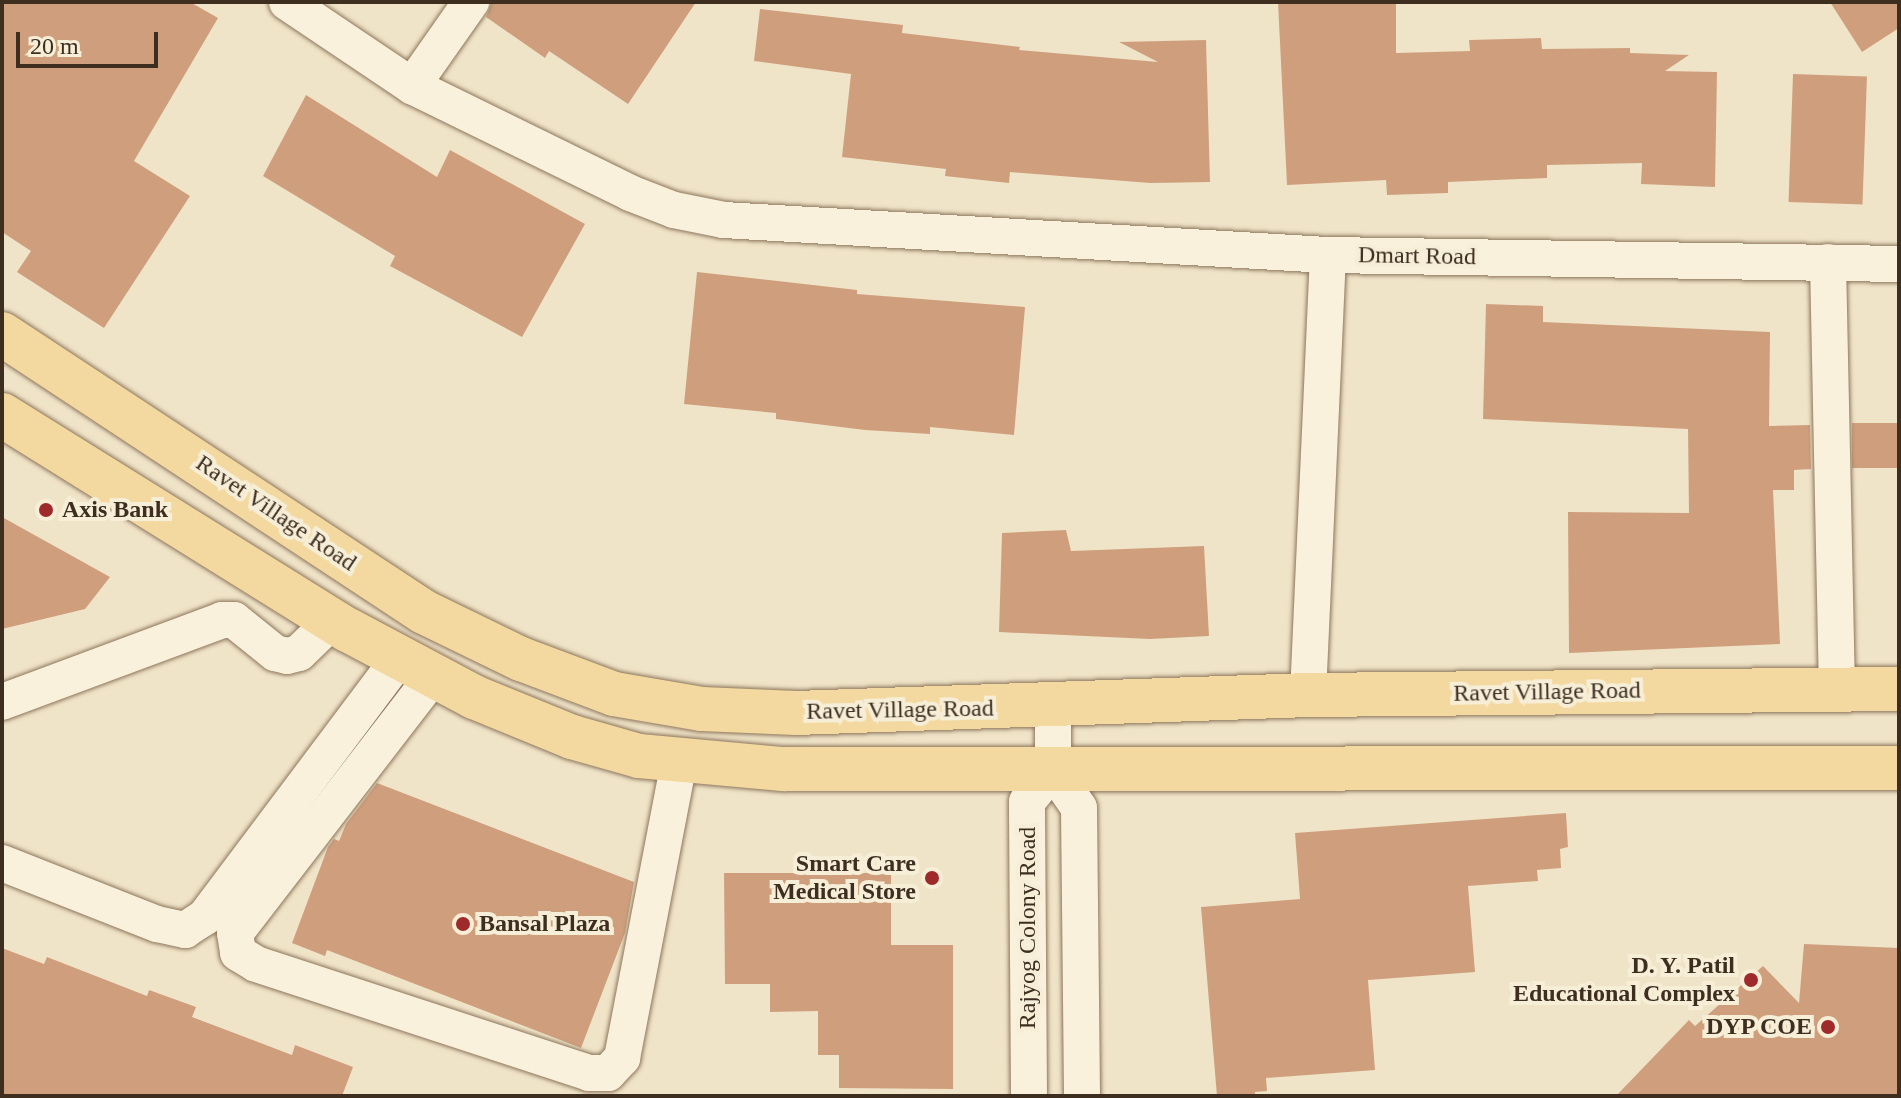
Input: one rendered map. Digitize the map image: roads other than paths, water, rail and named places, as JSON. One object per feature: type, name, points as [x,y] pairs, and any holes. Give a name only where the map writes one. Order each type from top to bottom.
[{"type":"main road","name":"Ravet Village Road","points":[[2,334],[424,612],[521,659],[614,694],[702,709],[796,713],[1308,695],[1899,689]]},
{"type":"main road","points":[[2,415],[333,620],[474,697],[572,737],[639,756],[783,769],[1899,768]]},
{"type":"street","points":[[287,2],[412,86],[630,193],[674,210],[724,220],[1328,255]]},
{"type":"street","points":[[412,86],[471,2]]},
{"type":"street","name":"Dmart Road","points":[[1308,695],[1328,255],[1899,264]]},
{"type":"street","points":[[1828,262],[1837,688]]},
{"type":"street","points":[[2,702],[222,620],[234,620],[275,653],[287,656],[299,653],[333,620]]},
{"type":"street","points":[[417,666],[235,933],[238,953],[256,964],[589,1073],[608,1073],[622,1058],[679,762]]},
{"type":"street","points":[[2,863],[157,924],[185,930],[205,917],[417,666]]},
{"type":"street","points":[[1053,706],[1053,770],[1079,808],[1082,1096]]},
{"type":"street","name":"Rajyog Colony Road","points":[[1029,1096],[1027,802],[1053,770]]},
{"type":"place","name":"Axis Bank","points":[[46,510]]},
{"type":"place","name":"Smart Care Medical Store","points":[[932,878]]},
{"type":"place","name":"Bansal Plaza","points":[[463,924]]},
{"type":"place","name":"D. Y. Patil Educational Complex","points":[[1751,980]]},
{"type":"place","name":"DYP COE","points":[[1828,1027]]}]
